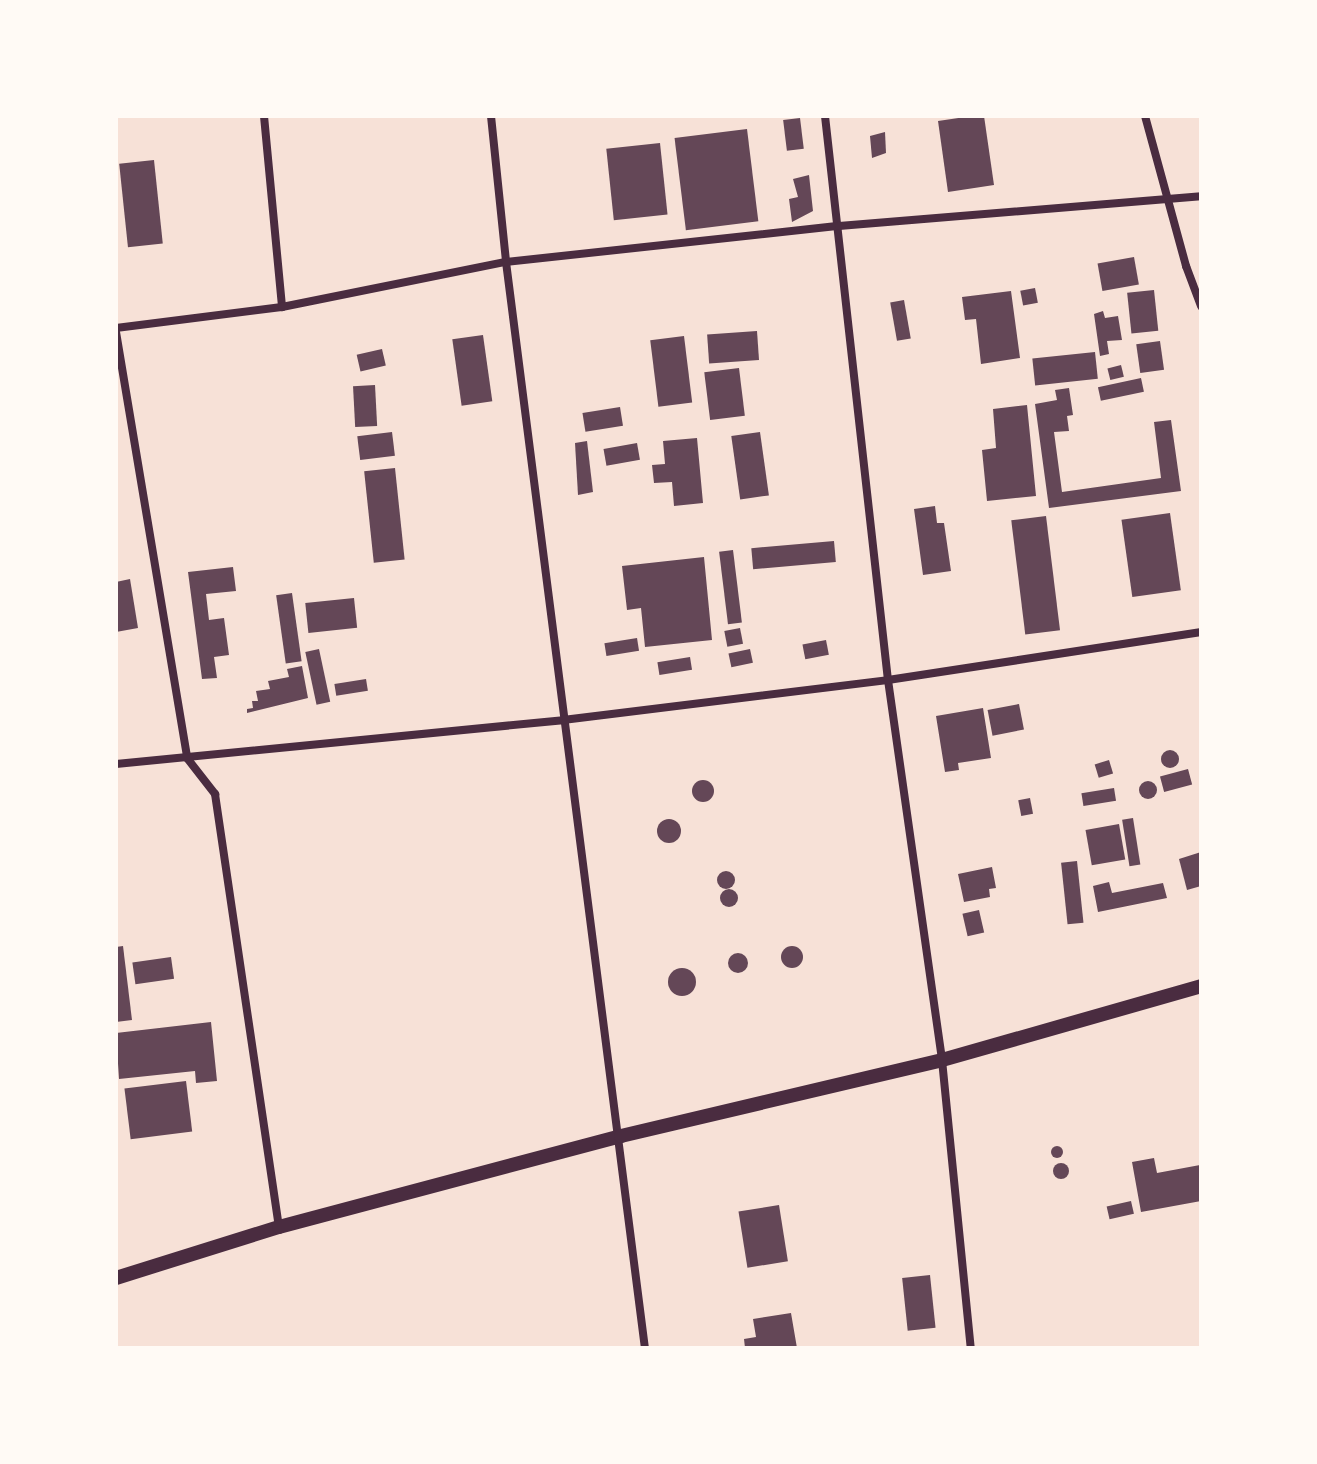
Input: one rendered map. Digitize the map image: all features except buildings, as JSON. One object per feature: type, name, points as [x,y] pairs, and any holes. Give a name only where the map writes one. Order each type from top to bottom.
[{"type":"street","points":[[264,116],[282,307]]},
{"type":"street","points":[[491,116],[563,720],[621,1136],[645,1348]]},
{"type":"street","points":[[825,116],[888,680],[942,1060],[971,1348]]},
{"type":"street","points":[[1145,116],[1186,266],[1201,306]]},
{"type":"street","points":[[279,1227],[215,794],[187,758],[116,330],[282,307],[506,262],[839,226],[1170,201],[1201,196]]},
{"type":"street","points":[[116,764],[563,720],[888,680],[1201,632]]},
{"type":"street","points":[[116,1278],[279,1227],[621,1136],[942,1060],[1201,986]]}]
